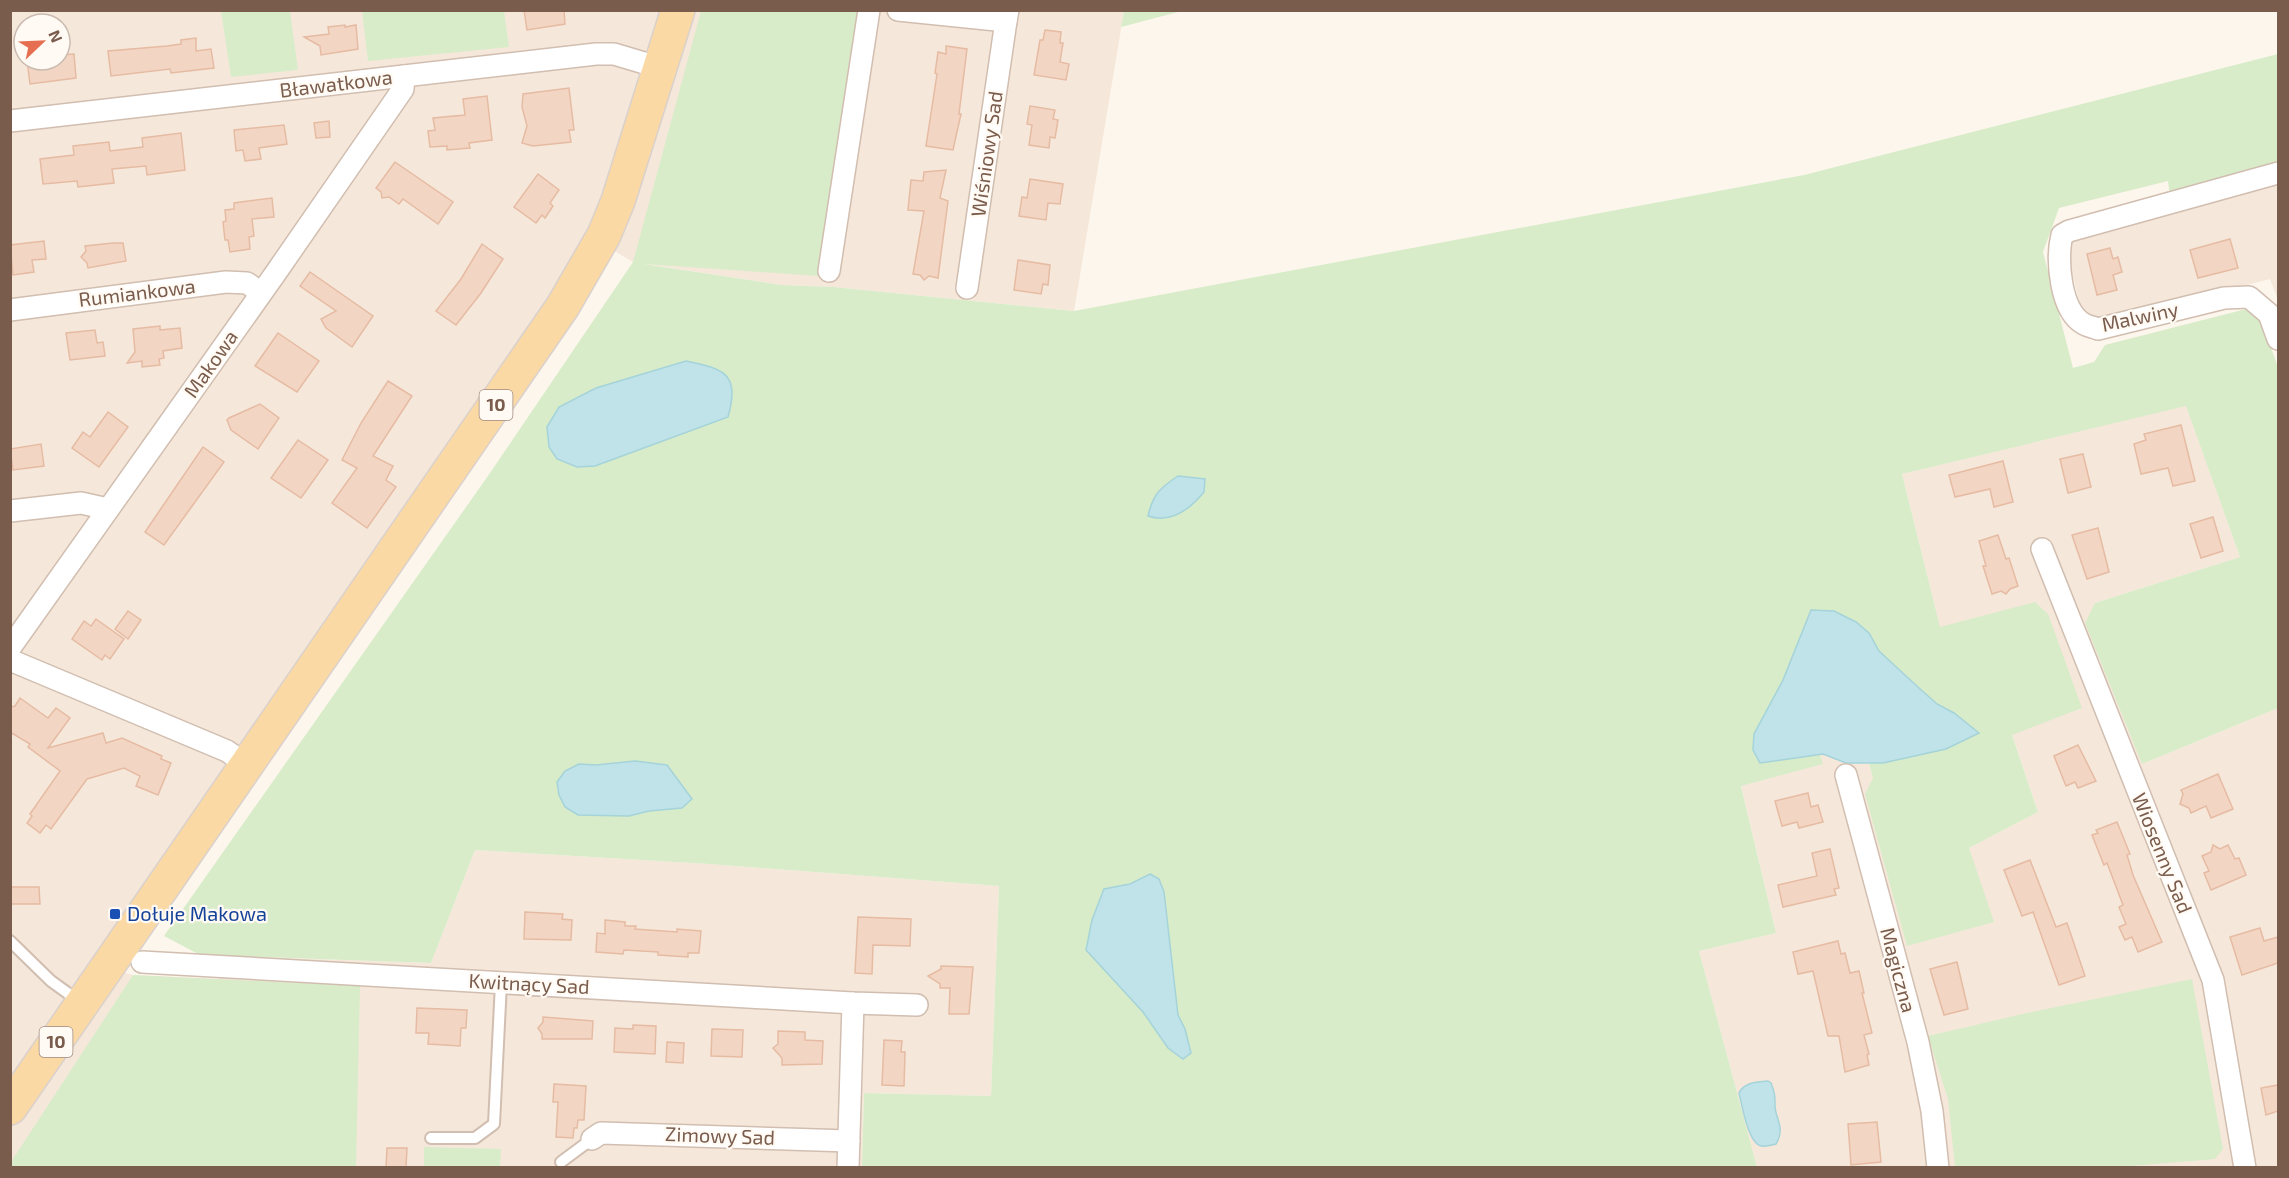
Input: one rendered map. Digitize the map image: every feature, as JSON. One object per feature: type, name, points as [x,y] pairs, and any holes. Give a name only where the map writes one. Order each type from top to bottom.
[{"type":"main road","name":"10","points":[[10,1108],[511,382],[583,271],[604,234],[618,201],[678,10]]},
{"type":"street","points":[[829,271],[869,10]]},
{"type":"street","points":[[898,10],[1007,16]]},
{"type":"street","name":"Wiśniowy Sad","points":[[967,288],[1007,16]]},
{"type":"street","name":"Bławatkowa","points":[[10,121],[596,54],[614,54],[661,68]]},
{"type":"street","name":"Makowa","points":[[10,648],[403,89],[404,76]]},
{"type":"street","name":"Malwiny","points":[[2278,173],[2069,231],[2062,235],[2059,247],[2061,283],[2066,302],[2083,324],[2098,329],[2224,298],[2249,297],[2269,314],[2278,339]]},
{"type":"street","name":"Rumiankowa","points":[[10,310],[226,282],[247,283],[261,293]]},
{"type":"street","points":[[10,512],[81,503],[108,509]]},
{"type":"street","name":"Wiosenny Sad","points":[[2042,549],[2212,980],[2245,1167]]},
{"type":"street","points":[[10,660],[227,751],[247,765]]},
{"type":"street","name":"Magiczna","points":[[1846,775],[1917,1042],[1932,1111],[1938,1167]]},
{"type":"street","name":"Kwitnący Sad","points":[[142,962],[917,1005]]},
{"type":"street","points":[[848,1167],[853,1003]]},
{"type":"street","name":"Zimowy Sad","points":[[592,1139],[601,1132],[849,1141]]},
{"type":"lane","points":[[10,941],[51,981],[82,1004]]},
{"type":"lane","points":[[431,1138],[475,1138],[494,1124],[501,983]]},
{"type":"lane","points":[[561,1162],[592,1139]]},
{"type":"shaded area","points":[[10,11],[1124,11],[1074,311],[833,287],[782,285],[633,262],[587,235],[456,443],[103,967],[133,975],[218,979],[222,956],[431,963],[475,850],[709,864],[999,886],[991,1096],[864,1093],[862,1167],[11,1167]]},
{"type":"shaded area","points":[[2278,178],[2278,300],[2270,279],[2099,323],[2082,313],[2066,248],[2076,234]]},
{"type":"shaded area","points":[[2186,405],[2240,557],[2095,603],[2142,764],[2278,708],[2278,1167],[1757,1167],[1699,951],[1776,933],[1741,785],[1822,764],[1819,750],[1862,738],[1873,778],[1969,848],[2038,812],[2012,734],[2082,707],[1940,628],[1902,474]]},
{"type":"green space","points":[[1124,10],[1182,11],[1121,27]]},
{"type":"green space","points":[[221,11],[290,11],[298,70],[231,77]]},
{"type":"green space","points":[[362,11],[504,11],[509,47],[368,61]]},
{"type":"green space","points":[[701,11],[859,11],[819,276],[644,264],[782,285],[833,287],[1074,311],[1804,175],[2278,54],[2278,166],[2170,197],[2168,181],[2059,208],[2043,252],[2073,368],[2094,362],[2105,345],[2246,309],[2260,317],[2278,367],[2278,708],[2142,764],[2085,623],[2095,603],[2240,557],[2186,406],[1902,474],[1940,627],[2035,602],[2048,614],[2082,708],[2012,735],[2038,812],[1969,848],[1994,922],[1907,946],[1865,794],[1873,778],[1862,738],[1819,751],[1823,764],[1741,786],[1776,933],[1699,951],[1757,1167],[862,1167],[864,1093],[991,1096],[999,886],[709,864],[475,850],[431,963],[200,955],[164,936],[490,473],[633,262]]},
{"type":"green space","points":[[133,975],[360,986],[356,1167],[11,1167],[11,1162]]},
{"type":"green space","points":[[2192,979],[2223,1149],[2215,1159],[2107,1168],[1955,1167],[1948,1099],[1928,1036]]},
{"type":"green space","points":[[424,1147],[501,1149],[500,1167],[424,1167]]},
{"type":"water","points":[[686,361],[711,367],[726,376],[732,391],[728,417],[595,466],[577,467],[557,459],[549,447],[547,427],[559,407],[596,388]]},
{"type":"water","points":[[1178,476],[1205,479],[1204,492],[1193,504],[1172,516],[1156,518],[1148,516],[1158,492]]},
{"type":"water","points":[[1811,610],[1834,611],[1856,622],[1869,633],[1879,651],[1919,688],[1937,704],[1954,713],[1979,733],[1946,749],[1883,763],[1846,763],[1823,754],[1760,763],[1753,750],[1754,734],[1783,680]]},
{"type":"water","points":[[635,761],[667,765],[692,799],[682,808],[649,811],[629,816],[578,815],[565,807],[559,795],[557,782],[565,771],[579,764],[596,765]]},
{"type":"water","points":[[1150,874],[1159,879],[1164,892],[1178,1015],[1185,1029],[1191,1053],[1183,1059],[1168,1048],[1143,1012],[1086,950],[1092,920],[1104,889],[1130,884]]},
{"type":"water","points":[[1768,1081],[1774,1092],[1780,1133],[1776,1144],[1761,1146],[1752,1138],[1749,1131],[1739,1093],[1747,1085]]},
{"type":"building","points":[[524,10],[564,10],[565,24],[527,30]]},
{"type":"building","points":[[345,25],[345,27],[356,25],[358,49],[321,55],[320,46],[304,37],[329,34],[328,27]]},
{"type":"building","points":[[1045,30],[1061,32],[1060,43],[1063,43],[1060,62],[1069,64],[1066,80],[1034,75],[1040,40],[1043,40]]},
{"type":"building","points":[[196,38],[196,51],[211,49],[214,68],[171,73],[170,69],[111,76],[108,51],[181,44],[181,40]]},
{"type":"building","points":[[946,46],[967,49],[959,114],[961,114],[953,150],[926,146],[938,52],[946,54]]},
{"type":"building","points":[[72,54],[74,54],[76,78],[30,84],[28,72],[72,72]]},
{"type":"building","points":[[569,88],[574,130],[569,130],[571,142],[533,146],[522,143],[527,126],[522,107],[523,94]]},
{"type":"building","points":[[487,96],[492,140],[469,143],[470,148],[447,150],[447,146],[430,147],[428,131],[435,130],[433,118],[465,115],[463,99]]},
{"type":"building","points":[[1030,106],[1055,110],[1053,119],[1058,120],[1055,138],[1050,137],[1049,148],[1029,145],[1032,125],[1027,124]]},
{"type":"building","points":[[329,121],[330,137],[316,138],[314,123]]},
{"type":"building","points":[[284,125],[287,144],[259,148],[261,159],[245,161],[243,150],[236,151],[234,130]]},
{"type":"building","points":[[181,133],[185,170],[147,175],[146,166],[112,169],[114,183],[78,187],[77,181],[43,184],[40,159],[74,155],[73,146],[109,142],[110,151],[143,147],[142,138]]},
{"type":"building","points":[[395,162],[453,202],[438,224],[403,199],[399,204],[389,197],[382,198],[381,192],[376,188]]},
{"type":"building","points":[[946,170],[940,198],[948,201],[938,278],[929,276],[924,280],[920,275],[913,274],[924,211],[908,210],[911,180],[923,181],[924,172]]},
{"type":"building","points":[[538,174],[559,190],[550,203],[553,206],[545,218],[542,215],[536,223],[514,207]]},
{"type":"building","points":[[1030,179],[1063,184],[1060,204],[1048,203],[1046,220],[1019,216],[1022,197],[1027,198]]},
{"type":"building","points":[[272,198],[274,217],[252,219],[254,236],[249,237],[250,249],[230,252],[228,240],[225,240],[223,222],[226,221],[225,210],[234,209],[234,203]]},
{"type":"building","points":[[2230,239],[2238,268],[2198,278],[2190,250]]},
{"type":"building","points":[[44,241],[46,259],[32,260],[34,272],[13,275],[10,245]]},
{"type":"building","points":[[123,243],[126,261],[88,268],[87,263],[81,257],[86,251],[85,246]]},
{"type":"building","points":[[482,244],[503,259],[481,293],[456,325],[436,311],[461,279]]},
{"type":"building","points":[[2110,248],[2113,259],[2118,257],[2122,272],[2113,275],[2117,290],[2097,295],[2087,254]]},
{"type":"building","points":[[1018,260],[1050,265],[1048,285],[1043,284],[1041,294],[1014,290]]},
{"type":"building","points":[[310,272],[373,316],[352,347],[326,328],[321,319],[336,311],[300,286]]},
{"type":"building","points":[[160,326],[160,330],[180,328],[182,348],[163,351],[164,358],[159,359],[160,365],[142,367],[142,361],[127,363],[135,352],[133,329]]},
{"type":"building","points":[[95,330],[97,343],[103,342],[105,356],[70,360],[66,333]]},
{"type":"building","points":[[278,333],[319,361],[297,392],[255,366]]},
{"type":"building","points":[[388,381],[412,396],[373,456],[393,466],[386,480],[396,487],[367,528],[332,503],[357,468],[342,460],[361,423]]},
{"type":"building","points":[[260,404],[279,418],[258,449],[231,430],[227,420]]},
{"type":"building","points":[[108,412],[128,427],[99,467],[72,448],[83,432],[90,437]]},
{"type":"building","points":[[2181,425],[2195,481],[2173,486],[2168,468],[2141,474],[2134,444],[2146,440],[2144,434]]},
{"type":"building","points":[[298,440],[328,460],[301,498],[271,478]]},
{"type":"building","points":[[41,444],[44,466],[13,470],[10,449]]},
{"type":"building","points":[[203,447],[224,462],[164,545],[145,532]]},
{"type":"building","points":[[2083,454],[2091,487],[2068,493],[2060,459]]},
{"type":"building","points":[[2003,461],[2013,502],[1994,507],[1990,489],[1955,497],[1949,475]]},
{"type":"building","points":[[2213,517],[2223,551],[2201,558],[2190,524]]},
{"type":"building","points":[[2098,528],[2109,572],[2087,579],[2072,535]]},
{"type":"building","points":[[1998,535],[2006,559],[2009,558],[2018,586],[2010,589],[2006,594],[2001,591],[1992,594],[1983,566],[1986,566],[1979,541]]},
{"type":"building","points":[[128,611],[141,620],[128,639],[115,629]]},
{"type":"building","points":[[96,619],[124,639],[110,659],[105,655],[102,660],[72,639],[84,621],[91,626]]},
{"type":"building","points":[[20,698],[48,718],[56,708],[70,718],[48,748],[103,733],[106,743],[122,738],[162,756],[161,759],[171,763],[158,795],[136,786],[140,776],[124,768],[87,779],[51,829],[46,825],[40,833],[27,823],[32,816],[30,814],[60,771],[28,747],[30,744],[10,732],[10,707],[15,706]]},
{"type":"building","points":[[2078,745],[2096,781],[2078,788],[2075,782],[2066,786],[2054,756]]},
{"type":"building","points":[[2218,774],[2233,809],[2211,818],[2206,806],[2191,813],[2189,808],[2180,804],[2183,794],[2181,790]]},
{"type":"building","points":[[1808,793],[1811,807],[1818,805],[1823,822],[1799,828],[1797,822],[1782,826],[1775,801]]},
{"type":"building","points":[[2117,822],[2130,854],[2127,855],[2133,875],[2162,942],[2138,952],[2132,937],[2125,940],[2119,927],[2126,924],[2119,907],[2123,905],[2107,863],[2104,865],[2092,835],[2098,833],[2096,830]]},
{"type":"building","points":[[2213,845],[2220,849],[2228,845],[2235,859],[2239,858],[2246,875],[2211,890],[2204,873],[2209,871],[2202,856],[2211,852]]},
{"type":"building","points":[[1830,849],[1839,888],[1834,889],[1836,895],[1783,907],[1778,885],[1817,876],[1812,853]]},
{"type":"building","points":[[2030,860],[2056,927],[2067,923],[2085,976],[2059,985],[2033,912],[2022,916],[2004,870]]},
{"type":"building","points":[[10,887],[39,887],[40,904],[10,904]]},
{"type":"building","points":[[525,912],[563,914],[562,919],[572,920],[571,940],[524,939]]},
{"type":"building","points":[[858,917],[911,919],[910,946],[873,945],[872,974],[855,973]]},
{"type":"building","points":[[605,920],[625,922],[625,926],[636,926],[635,929],[701,931],[699,953],[688,953],[688,957],[624,950],[623,954],[596,952],[597,933],[605,934]]},
{"type":"building","points":[[2260,928],[2264,941],[2278,937],[2278,963],[2242,975],[2230,937]]},
{"type":"building","points":[[1838,941],[1841,954],[1845,953],[1850,973],[1859,971],[1872,1033],[1864,1035],[1869,1054],[1867,1055],[1869,1065],[1845,1072],[1839,1036],[1828,1036],[1813,971],[1798,974],[1793,952]]},
{"type":"building","points":[[1957,962],[1968,1009],[1944,1015],[1930,969]]},
{"type":"building","points":[[941,966],[973,967],[969,1014],[949,1014],[950,988],[940,988],[940,984],[928,976],[941,969]]},
{"type":"building","points":[[417,1008],[467,1010],[466,1028],[461,1028],[460,1046],[428,1044],[429,1033],[416,1033]]},
{"type":"building","points":[[543,1017],[593,1021],[592,1039],[542,1039],[538,1028],[543,1022]]},
{"type":"building","points":[[633,1025],[656,1026],[655,1054],[614,1052],[615,1028],[633,1029]]},
{"type":"building","points":[[712,1029],[743,1030],[742,1057],[711,1056]]},
{"type":"building","points":[[778,1031],[805,1032],[805,1040],[823,1041],[822,1064],[782,1065],[782,1058],[773,1048],[778,1044]]},
{"type":"building","points":[[884,1040],[902,1041],[901,1052],[905,1052],[904,1086],[882,1085]]},
{"type":"building","points":[[667,1042],[684,1043],[683,1063],[666,1062]]},
{"type":"building","points":[[554,1084],[586,1086],[584,1120],[578,1120],[573,1138],[556,1137],[558,1102],[553,1102]]},
{"type":"building","points":[[2278,1085],[2278,1111],[2266,1115],[2261,1088]]},
{"type":"building","points":[[1877,1122],[1881,1162],[1851,1165],[1848,1124]]},
{"type":"building","points":[[387,1148],[407,1148],[406,1167],[386,1167]]},
{"type":"place","name":"Dołuje Makowa","points":[[115,914]]}]
